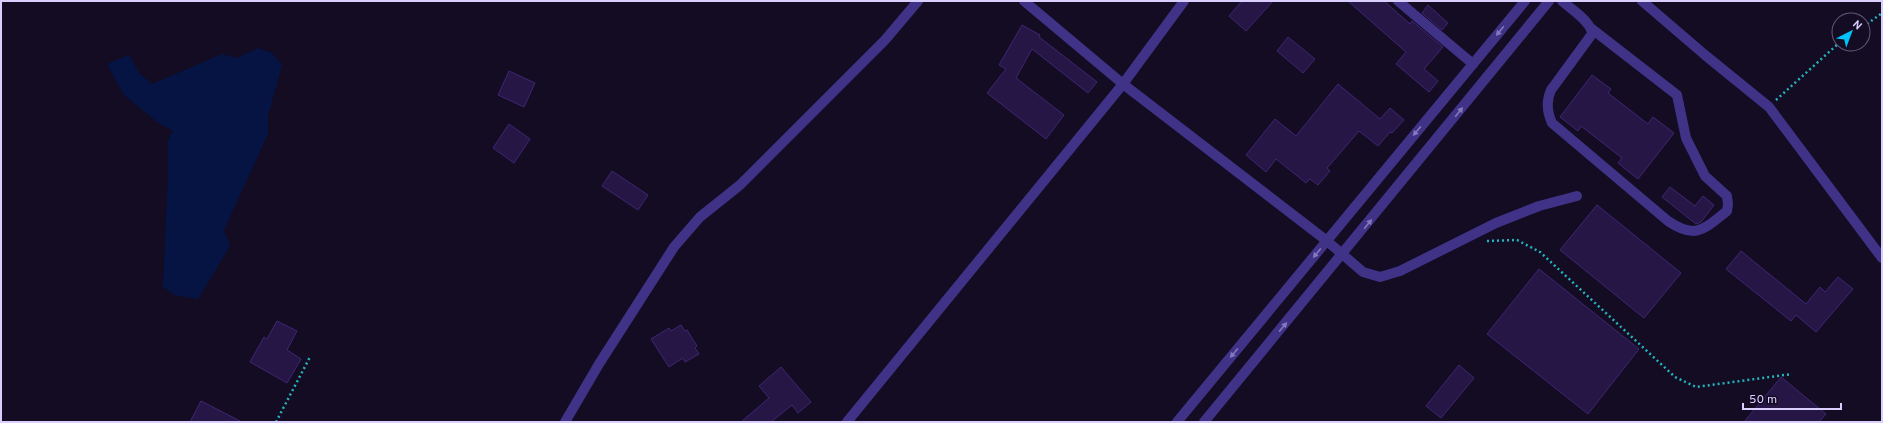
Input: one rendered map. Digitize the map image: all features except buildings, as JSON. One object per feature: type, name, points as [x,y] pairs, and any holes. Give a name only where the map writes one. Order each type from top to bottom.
[{"type":"street","points":[[564,422],[599,364],[674,247],[700,217],[740,185],[885,40],[918,1]]},
{"type":"street","points":[[1024,1],[1123,84],[1327,241],[1363,272],[1380,277],[1400,271],[1496,223],[1540,206],[1577,196]]},
{"type":"street","points":[[847,422],[1123,84],[1184,1]]},
{"type":"street","points":[[1398,1],[1473,64]]},
{"type":"street","points":[[1177,422],[1525,1]]},
{"type":"street","points":[[1204,422],[1549,1]]},
{"type":"street","points":[[1562,1],[1592,29],[1678,95],[1686,138],[1705,176],[1727,196],[1727,211],[1704,229],[1692,232],[1683,230],[1668,221],[1552,123],[1549,116],[1547,98],[1551,90],[1592,34],[1592,29]]},
{"type":"street","points":[[1642,1],[1705,56],[1769,107],[1882,258]]},
{"type":"path","points":[[1871,21],[1882,13]]},
{"type":"path","points":[[1769,107],[1831,50]]},
{"type":"path","points":[[1480,241],[1517,240],[1540,252],[1675,377],[1696,387],[1792,374]]},
{"type":"path","points":[[276,422],[310,357]]},
{"type":"shaded area","points":[[258,48],[272,53],[282,65],[268,116],[268,134],[224,230],[230,246],[198,299],[174,295],[163,287],[168,140],[173,131],[157,122],[124,95],[107,64],[129,55],[140,74],[152,84],[222,54],[237,58]]}]
